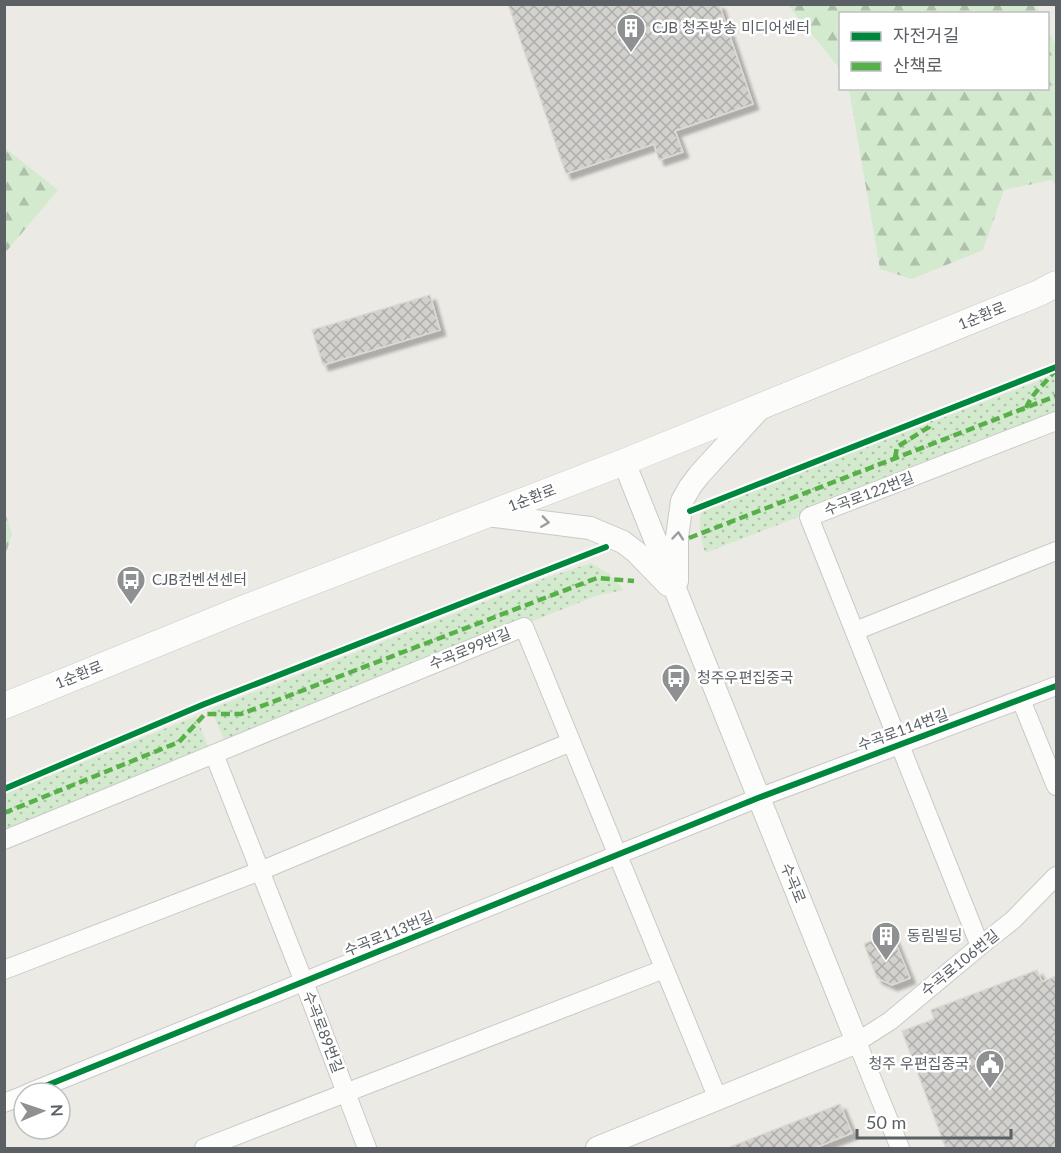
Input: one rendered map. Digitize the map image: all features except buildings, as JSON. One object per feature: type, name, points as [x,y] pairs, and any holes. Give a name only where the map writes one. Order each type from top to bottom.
[{"type":"main road","name":"1순환로","points":[[4,706],[242,609],[624,462],[1039,293],[1056,284]]},
{"type":"street","points":[[677,595],[677,537],[682,501],[699,476],[763,405]]},
{"type":"street","name":"수곡로122번길","points":[[900,744],[809,517],[1056,421]]},
{"type":"street","name":"수곡로","points":[[624,462],[858,1042]]},
{"type":"street","points":[[487,515],[590,528],[605,534],[623,542],[636,552],[677,595]]},
{"type":"street","points":[[855,631],[1056,551]]},
{"type":"street","name":"수곡로99번길","points":[[214,754],[524,627],[718,1099]]},
{"type":"street","name":"수곡로114번길","points":[[758,798],[1056,686]]},
{"type":"street","points":[[1021,700],[1056,786]]},
{"type":"street","points":[[4,970],[260,871],[571,742]]},
{"type":"street","name":"수곡로114번길","points":[[900,744],[980,946]]},
{"type":"street","points":[[4,840],[214,754]]},
{"type":"street","name":"수곡로89번길","points":[[214,754],[367,1149]]},
{"type":"street","name":"수곡로113번길","points":[[58,1081],[758,798]]},
{"type":"street","name":"수곡로106번길","points":[[858,1042],[890,1021],[1013,920],[1056,876]]},
{"type":"street","name":"수곡로89번길","points":[[204,1149],[664,969]]},
{"type":"street","points":[[597,1149],[858,1042],[900,1149]]},
{"type":"green space","points":[[1035,4],[1039,12],[839,12],[839,68],[788,5]]},
{"type":"green space","points":[[1049,31],[1056,46],[1056,185],[1052,180],[1004,190],[983,250],[912,279],[880,269],[849,90],[1049,90]]},
{"type":"green space","points":[[5,148],[58,190],[5,253]]},
{"type":"green space","points":[[1056,374],[1056,417],[705,553],[700,527],[702,511]]},
{"type":"green space","points":[[4,513],[12,534],[5,556]]},
{"type":"green space","points":[[591,563],[609,574],[624,590],[598,595],[226,744],[211,709],[545,578]]},
{"type":"green space","points":[[196,716],[209,749],[5,832],[5,794]]},
{"type":"marked path","points":[[1026,408],[1032,397],[1056,369]]},
{"type":"marked path","points":[[689,538],[1056,396]]},
{"type":"marked path","points":[[895,458],[897,447],[929,427],[931,417]]},
{"type":"marked path","points":[[4,813],[179,742],[205,714],[241,714],[597,578],[634,581]]},
{"type":"cycle path","points":[[690,511],[1056,367]]},
{"type":"cycle path","points":[[4,789],[202,705],[606,547]]},
{"type":"cycle path","points":[[58,1081],[758,798],[1056,686]]},
{"type":"place","name":"CJB 청주방송 미디어센터","points":[[631,54]]},
{"type":"place","name":"CJB컨벤션센터","points":[[131,606]]},
{"type":"place","name":"청주우편집중국","points":[[676,704]]},
{"type":"place","name":"동림빌딩","points":[[886,962]]},
{"type":"place","name":"청주 우편집중국","points":[[990,1090]]}]
